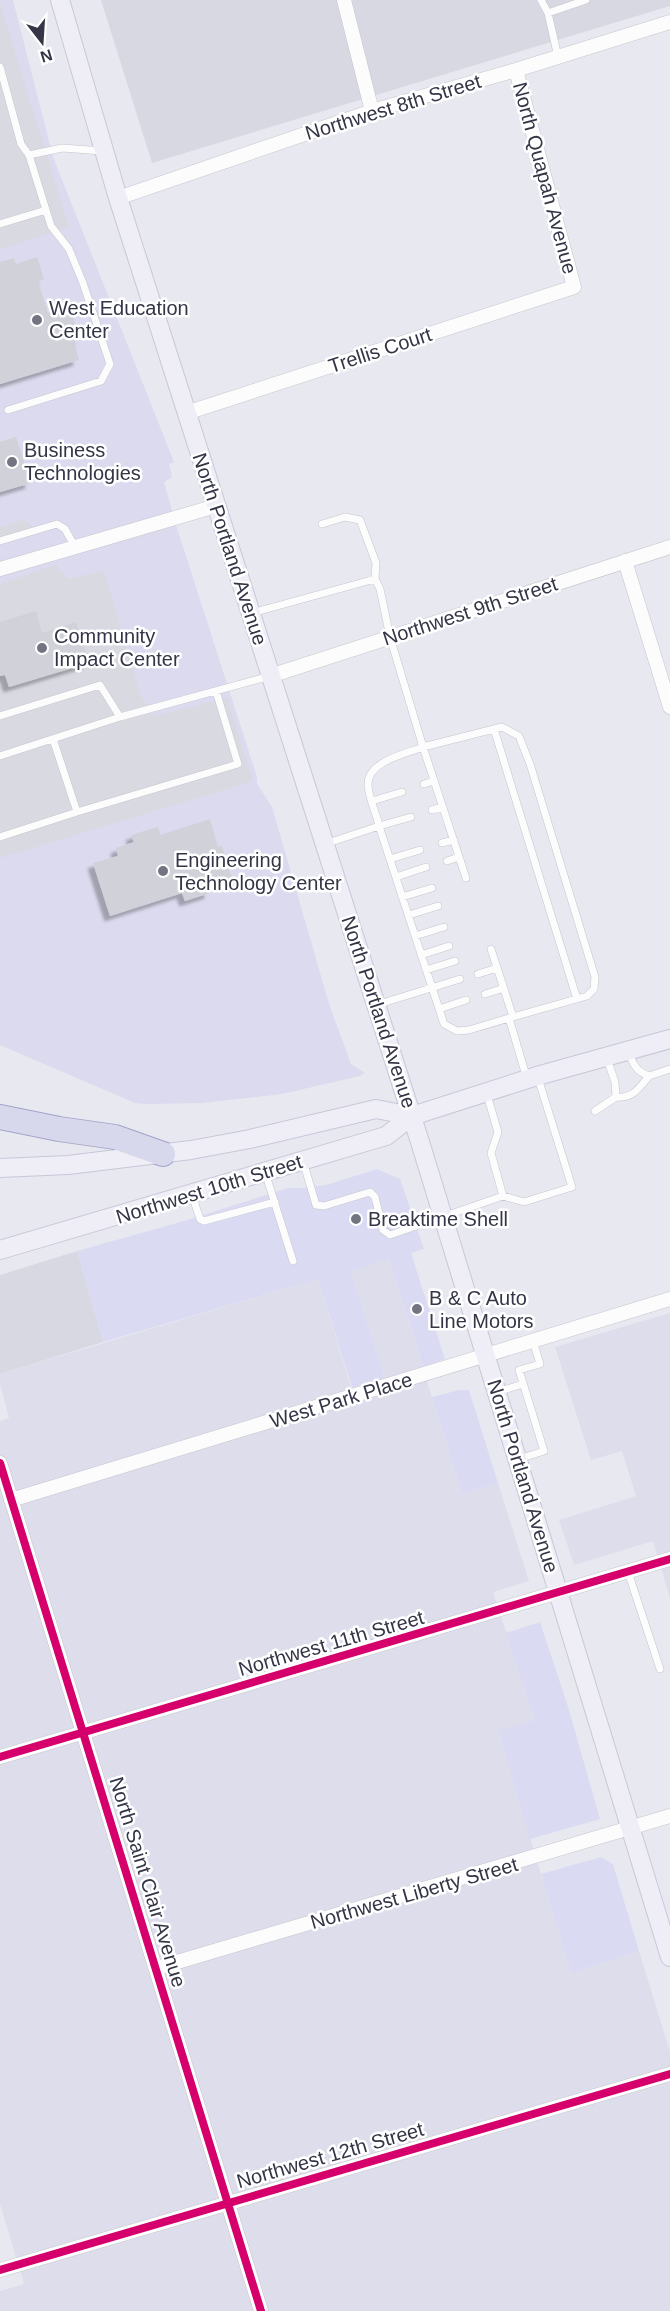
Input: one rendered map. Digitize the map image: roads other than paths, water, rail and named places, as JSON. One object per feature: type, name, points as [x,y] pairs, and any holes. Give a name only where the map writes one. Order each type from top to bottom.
[{"type":"highway","points":[[0,1117],[115,1137],[162,1154]]},
{"type":"main road","name":"North Portland Avenue","points":[[60,0],[118,198],[444,1218],[670,1957]]},
{"type":"main road","name":"Northwest 10th Street","points":[[0,1250],[386,1136],[412,1116],[532,1077],[670,1039]]},
{"type":"main road","name":"Northwest 10th Street","points":[[0,1168],[68,1165],[162,1154],[250,1139],[376,1109],[412,1116]]},
{"type":"street","points":[[344,0],[372,111]]},
{"type":"street","name":"Northwest 8th Street","points":[[118,198],[372,111],[516,70],[670,22]]},
{"type":"street","name":"North Quapah Avenue","points":[[516,70],[574,287]]},
{"type":"street","name":"Trellis Court","points":[[186,412],[574,287]]},
{"type":"street","points":[[0,569],[216,506]]},
{"type":"street","name":"Northwest 9th Street","points":[[270,676],[670,547]]},
{"type":"street","points":[[625,561],[670,707]]},
{"type":"street","name":"West Park Place","points":[[11,1500],[670,1299]]},
{"type":"street","name":"North Saint Clair Avenue","points":[[0,1463],[261,2311]]},
{"type":"street","name":"Northwest 11th Street","points":[[0,1757],[670,1559]]},
{"type":"street","name":"Northwest Liberty Street","points":[[157,1968],[670,1816]]},
{"type":"street","name":"Northwest 12th Street","points":[[1,2268],[670,2074]]},
{"type":"lane","points":[[541,0],[548,13],[558,57]]},
{"type":"lane","points":[[548,13],[586,0]]},
{"type":"lane","points":[[0,67],[21,144],[29,156],[51,226],[69,249],[110,364],[100,381],[8,410]]},
{"type":"lane","points":[[29,156],[62,148],[104,151]]},
{"type":"lane","points":[[0,224],[46,210]]},
{"type":"lane","points":[[322,524],[345,517],[360,520],[376,563],[375,579],[380,589],[390,637],[466,878]]},
{"type":"lane","points":[[0,541],[57,524],[65,529],[75,547]]},
{"type":"lane","points":[[250,614],[375,579]]},
{"type":"lane","points":[[0,756],[120,717],[270,676]]},
{"type":"lane","points":[[0,716],[100,685],[120,717]]},
{"type":"lane","points":[[0,837],[238,764],[216,691]]},
{"type":"lane","points":[[502,727],[519,736],[530,764],[595,977],[594,989],[587,996],[469,1030],[457,1031],[444,1024],[367,784],[372,773],[383,762],[423,747],[502,727]]},
{"type":"lane","points":[[494,729],[577,999]]},
{"type":"lane","points":[[53,739],[77,812]]},
{"type":"lane","points":[[424,784],[434,781]]},
{"type":"lane","points":[[372,801],[402,792]]},
{"type":"lane","points":[[432,810],[443,807]]},
{"type":"lane","points":[[325,844],[411,817]]},
{"type":"lane","points":[[442,843],[454,840]]},
{"type":"lane","points":[[390,859],[420,850]]},
{"type":"lane","points":[[447,861],[459,857]]},
{"type":"lane","points":[[396,877],[426,867]]},
{"type":"lane","points":[[402,897],[432,888]]},
{"type":"lane","points":[[408,915],[438,906]]},
{"type":"lane","points":[[415,936],[444,927]]},
{"type":"lane","points":[[422,955],[449,946]]},
{"type":"lane","points":[[303,1161],[316,1205],[324,1206],[370,1192],[375,1197],[383,1230],[390,1235],[503,1196],[524,1202],[572,1187],[511,1018],[491,949]]},
{"type":"lane","points":[[426,970],[455,961]]},
{"type":"lane","points":[[478,974],[497,968]]},
{"type":"lane","points":[[376,1005],[460,979]]},
{"type":"lane","points":[[485,994],[504,988]]},
{"type":"lane","points":[[439,1009],[466,1000]]},
{"type":"lane","points":[[628,1050],[636,1070],[648,1076]]},
{"type":"lane","points":[[606,1057],[615,1082],[616,1097]]},
{"type":"lane","points":[[595,1111],[616,1097],[624,1098],[633,1095],[648,1076],[670,1069]]},
{"type":"lane","points":[[486,1092],[498,1132],[491,1153],[503,1196]]},
{"type":"lane","points":[[265,1172],[292,1261]]},
{"type":"lane","points":[[192,1194],[200,1219],[204,1221],[274,1202]]},
{"type":"lane","points":[[518,1460],[544,1451],[519,1370],[540,1364],[533,1341]]},
{"type":"lane","points":[[497,1392],[523,1384]]},
{"type":"lane","points":[[628,1572],[660,1669]]},
{"type":"place","name":"West Education Center","points":[[37,320]]},
{"type":"place","name":"Business Technologies","points":[[12,462]]},
{"type":"place","name":"Community Impact Center","points":[[42,648]]},
{"type":"place","name":"Engineering Technology Center","points":[[163,871]]},
{"type":"place","name":"Breaktime Shell","points":[[356,1219]]},
{"type":"place","name":"B & C Auto Line Motors","points":[[417,1309]]}]
